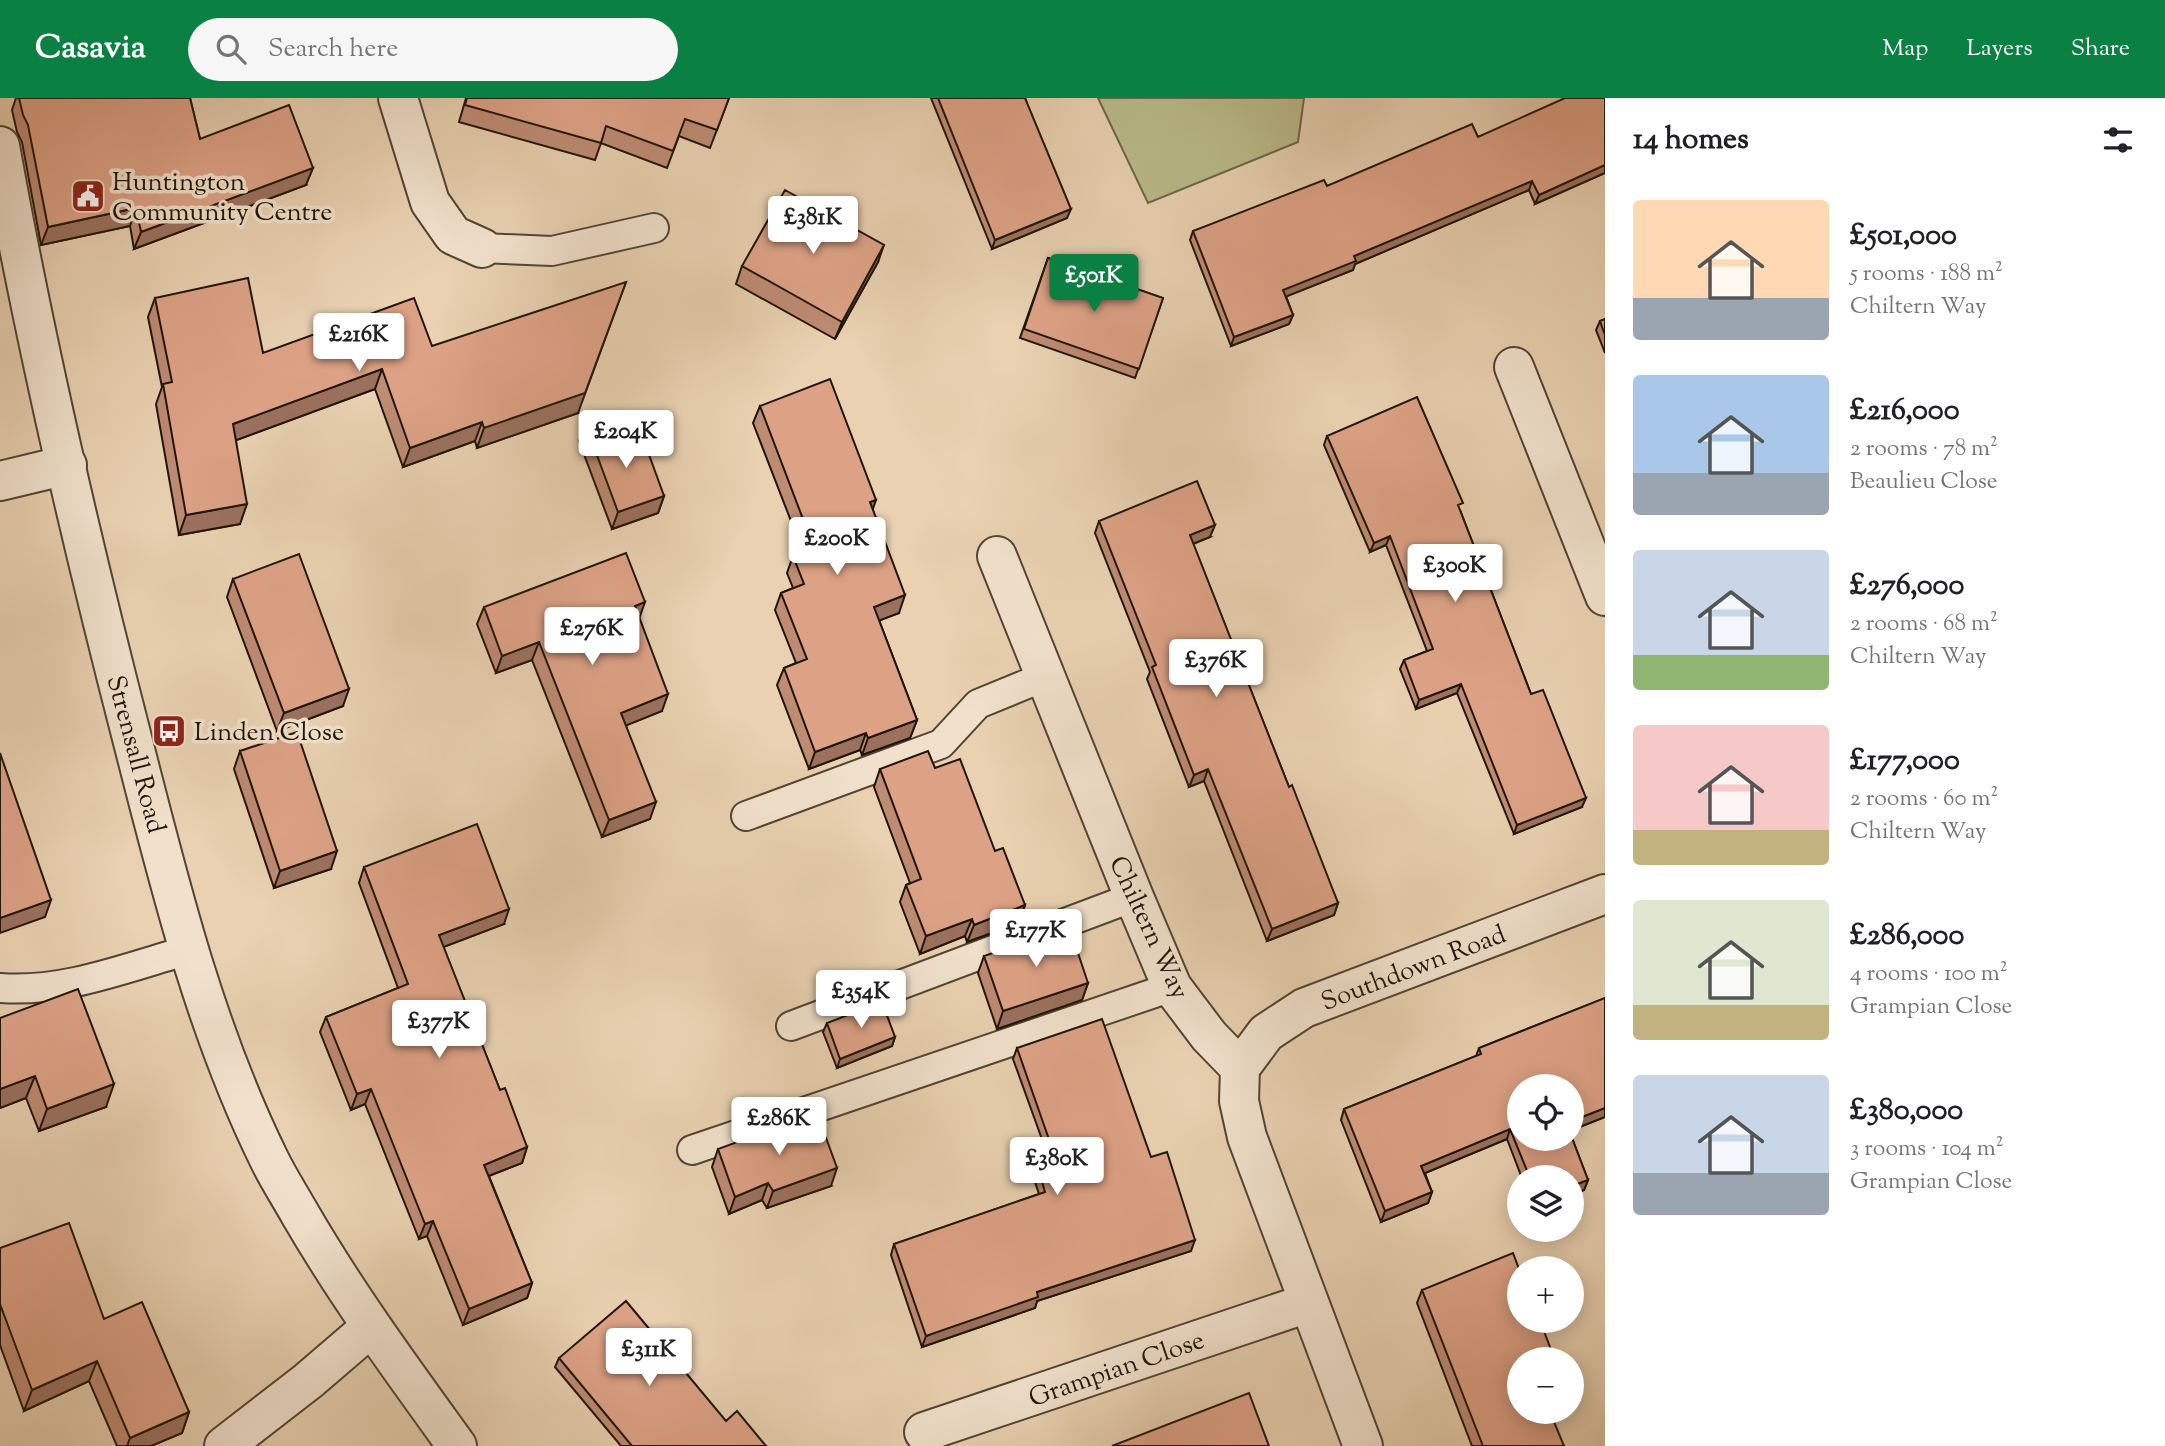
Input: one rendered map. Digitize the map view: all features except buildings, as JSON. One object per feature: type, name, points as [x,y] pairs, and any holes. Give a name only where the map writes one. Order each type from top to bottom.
[{"type":"street","points":[[398,98],[430,202],[453,235],[482,248]]},
{"type":"street","name":"Strensall Road","points":[[0,146],[21,266],[112,660],[189,950],[230,1071],[270,1161],[320,1249],[371,1327],[457,1446]]},
{"type":"street","points":[[1514,367],[1605,596]]},
{"type":"street","points":[[0,481],[67,465]]},
{"type":"street","name":"Chiltern Way","points":[[997,556],[1172,987],[1209,1036],[1240,1068]]},
{"type":"street","name":"Southdown Road","points":[[1240,1068],[1266,1033],[1304,1008],[1605,894]]},
{"type":"street","points":[[1240,1068],[1239,1101],[1247,1137],[1363,1446]]},
{"type":"street","name":"Grampian Close","points":[[924,1432],[1308,1303]]},
{"type":"street","points":[[224,1446],[308,1381],[371,1327]]},
{"type":"lane","points":[[482,248],[552,251],[654,228]]},
{"type":"lane","points":[[746,816],[941,744],[978,704],[1044,677]]},
{"type":"lane","points":[[791,1026],[1134,897]]},
{"type":"lane","points":[[0,988],[21,990],[74,984],[189,950]]},
{"type":"lane","points":[[692,1150],[1172,987]]},
{"type":"green space","points":[[1098,98],[1304,98],[1298,142],[1148,203]]},
{"type":"place","name":"Huntington Community Centre","points":[[88,196]]},
{"type":"place","name":"Linden Close","points":[[169,731]]}]
